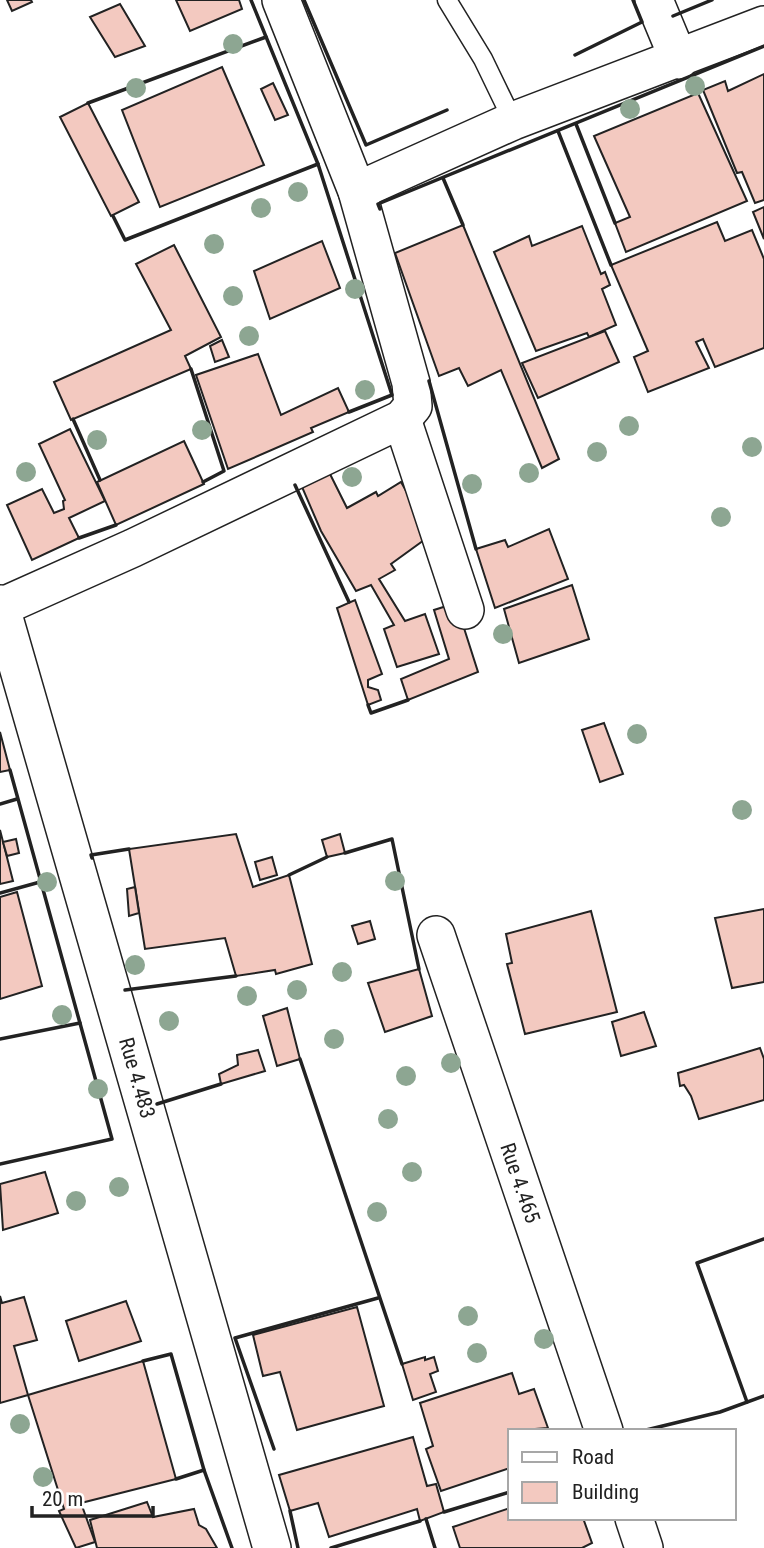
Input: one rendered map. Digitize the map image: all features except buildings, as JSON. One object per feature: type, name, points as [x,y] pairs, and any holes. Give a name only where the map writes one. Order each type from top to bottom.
[{"type":"street","points":[[1,606],[134,548],[402,419],[413,405],[411,383],[357,191],[281,0]]},
{"type":"street","points":[[654,0],[679,60]]},
{"type":"street","points":[[357,191],[513,121],[679,60],[764,25]]},
{"type":"street","points":[[402,419],[464,610]]},
{"type":"street","name":"Rue 4.483","points":[[1,606],[272,1548]]},
{"type":"street","name":"Rue 4.465","points":[[436,935],[603,1429]]},
{"type":"street","points":[[635,1520],[644,1548]]},
{"type":"lane","points":[[447,0],[483,58],[513,121]]},
{"type":"wall","points":[[251,0],[318,164],[392,395],[349,412]]},
{"type":"wall","points":[[304,0],[366,145],[447,110]]},
{"type":"wall","points":[[575,55],[642,22],[633,0]]},
{"type":"wall","points":[[673,16],[712,0]]},
{"type":"wall","points":[[88,103],[266,37]]},
{"type":"wall","points":[[380,209],[378,204],[764,46]]},
{"type":"wall","points":[[576,124],[615,223]]},
{"type":"wall","points":[[558,131],[611,265]]},
{"type":"wall","points":[[113,216],[125,240],[318,164]]},
{"type":"wall","points":[[443,178],[463,225]]},
{"type":"wall","points":[[191,369],[224,471],[203,482]]},
{"type":"wall","points":[[429,381],[476,549]]},
{"type":"wall","points":[[73,419],[100,480]]},
{"type":"wall","points":[[295,485],[349,602]]},
{"type":"wall","points":[[79,538],[116,525]]},
{"type":"wall","points":[[368,705],[371,713],[408,700]]},
{"type":"wall","points":[[0,1164],[112,1139],[10,770]]},
{"type":"wall","points":[[0,804],[17,799]]},
{"type":"wall","points":[[345,853],[392,839],[419,969]]},
{"type":"wall","points":[[92,858],[91,855],[129,849]]},
{"type":"wall","points":[[289,875],[327,857]]},
{"type":"wall","points":[[0,893],[40,882]]},
{"type":"wall","points":[[125,990],[236,976]]},
{"type":"wall","points":[[0,1039],[80,1023]]},
{"type":"wall","points":[[300,1059],[402,1364]]},
{"type":"wall","points":[[157,1104],[221,1084]]},
{"type":"wall","points":[[747,1402],[697,1263],[764,1239]]},
{"type":"wall","points":[[274,1449],[235,1338],[378,1298]]},
{"type":"wall","points":[[143,1361],[171,1354],[204,1470],[232,1548]]},
{"type":"wall","points":[[650,1429],[720,1412],[764,1396]]},
{"type":"wall","points":[[176,1479],[204,1470]]},
{"type":"wall","points":[[444,1512],[508,1493]]},
{"type":"wall","points":[[290,1511],[298,1548]]},
{"type":"wall","points":[[426,1519],[435,1548]]},
{"type":"wall","points":[[331,1548],[420,1521]]}]
